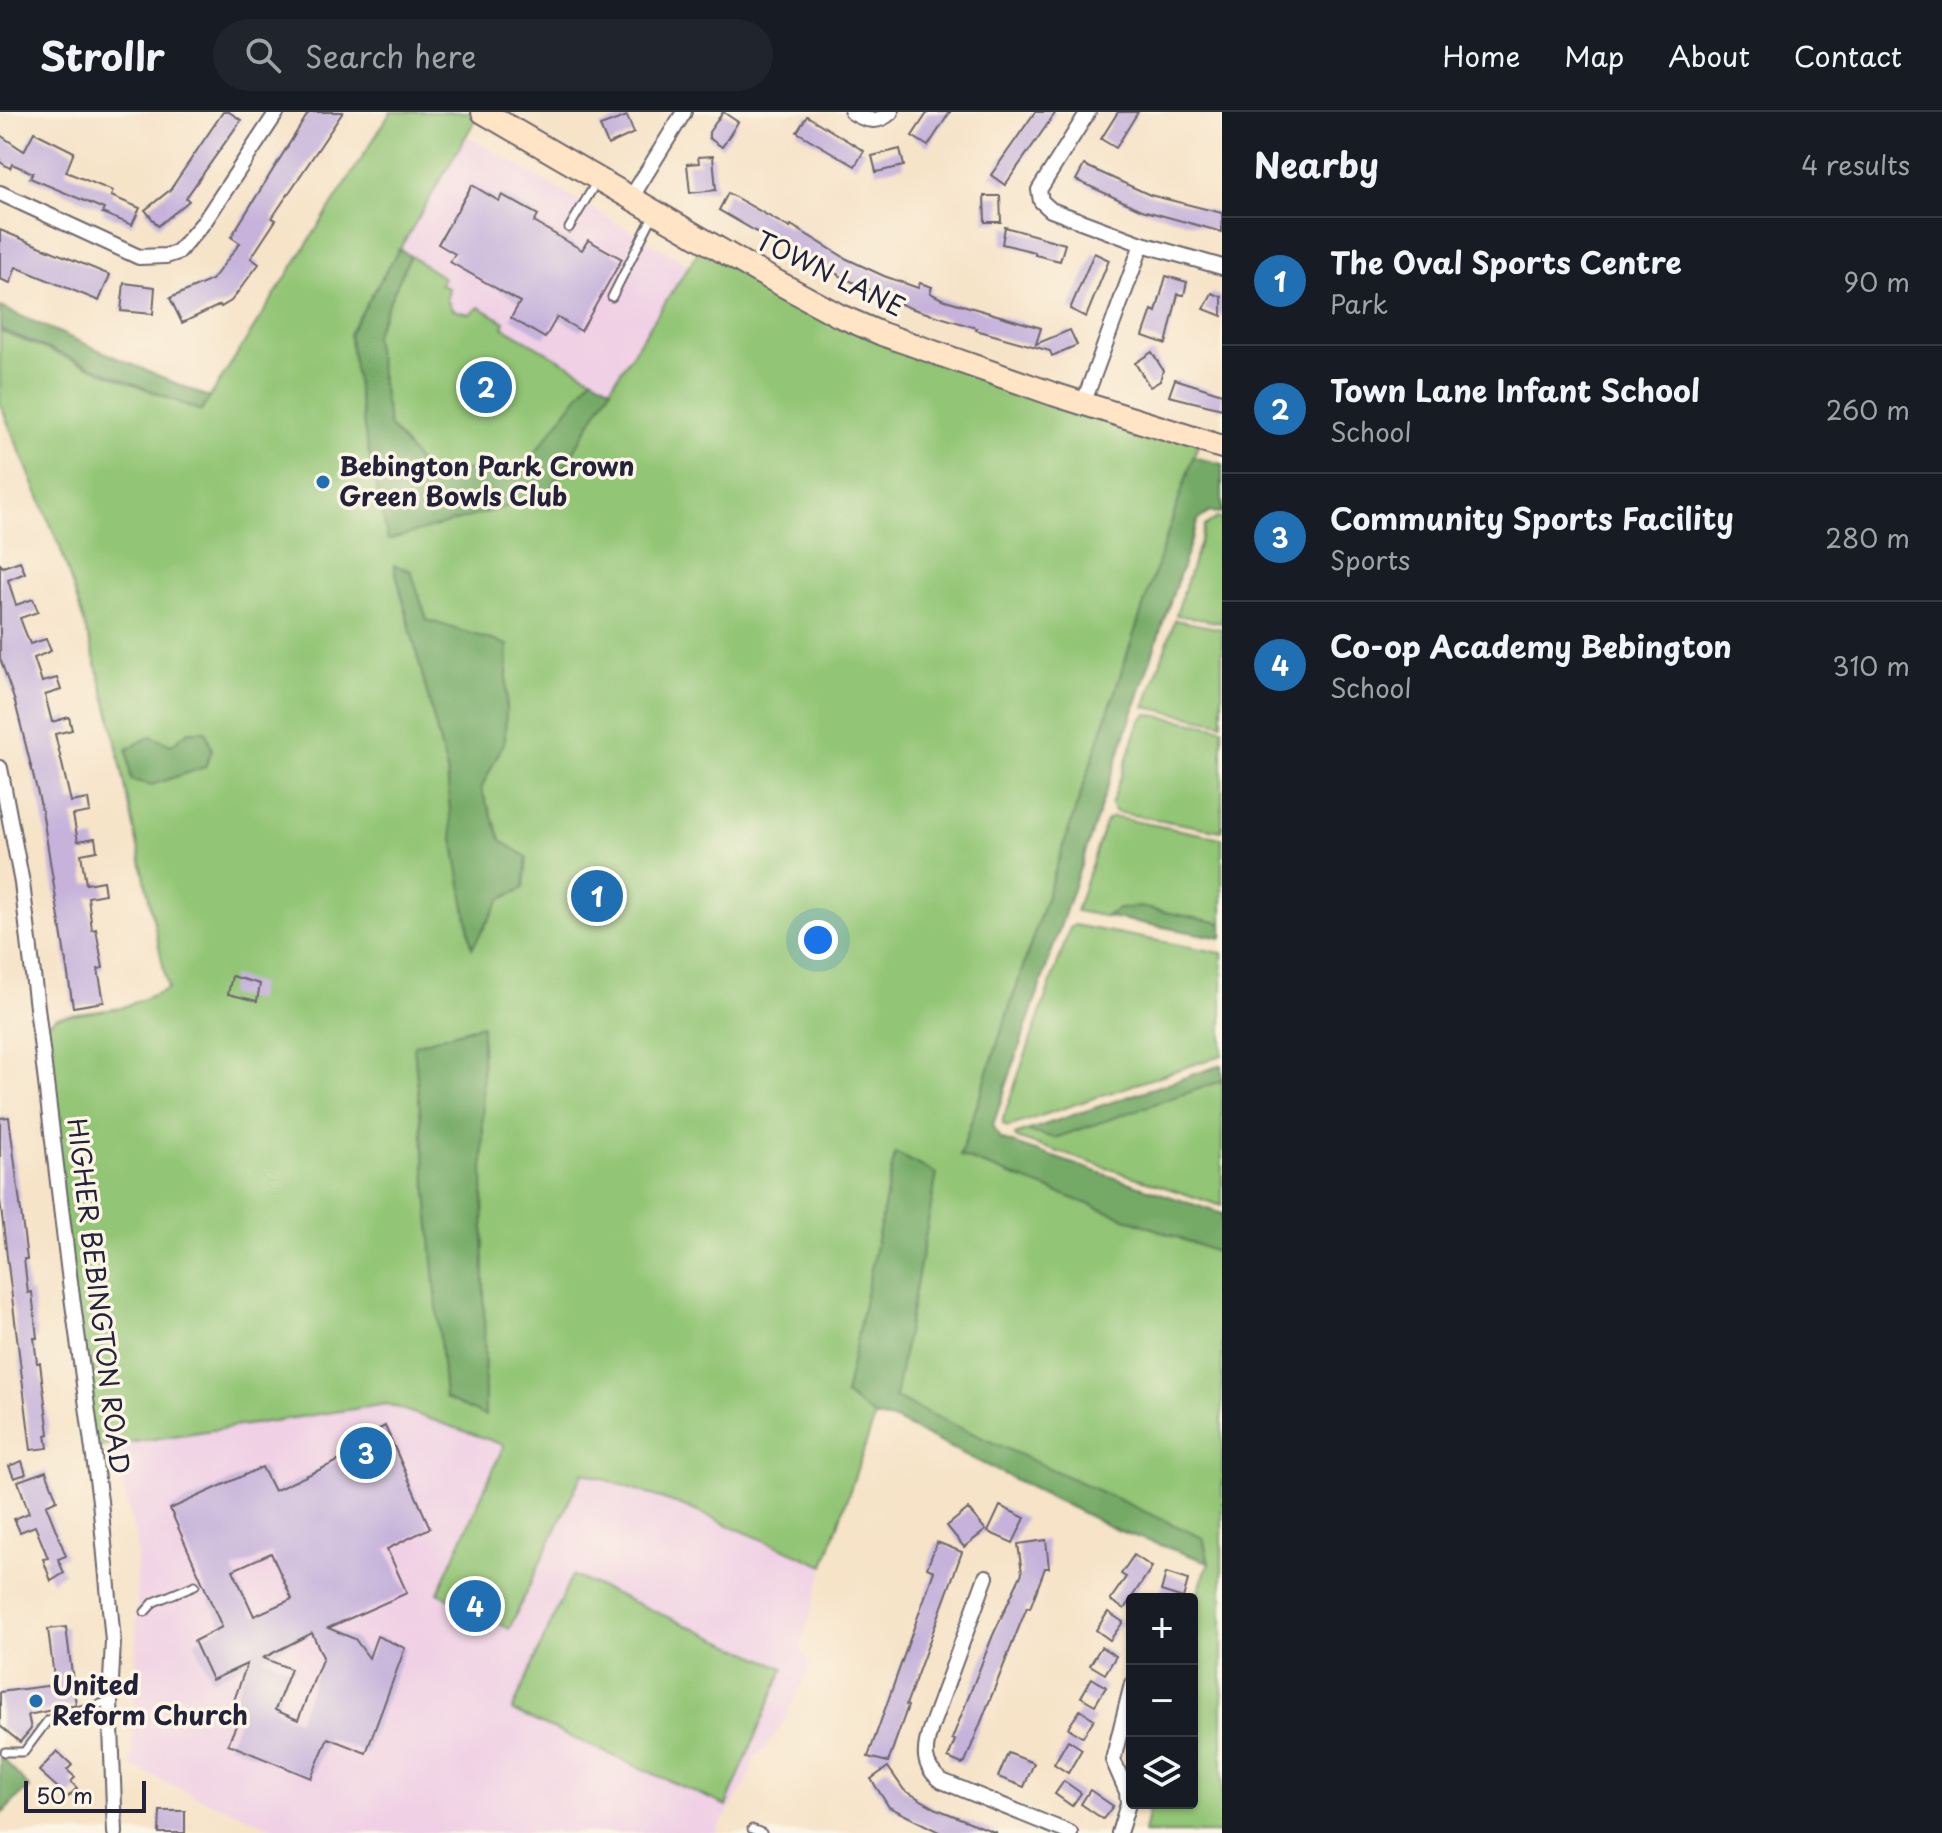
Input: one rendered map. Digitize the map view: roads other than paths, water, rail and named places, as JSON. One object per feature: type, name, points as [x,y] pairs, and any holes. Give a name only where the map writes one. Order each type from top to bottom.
[{"type":"main road","name":"TOWN LANE","points":[[483,112],[838,315],[882,334],[1083,404],[1222,447]]},
{"type":"street","points":[[0,193],[139,257],[166,256],[178,252],[204,222],[277,112]]},
{"type":"street","points":[[631,198],[684,112]]},
{"type":"street","points":[[852,112],[872,121],[883,119],[891,112]]},
{"type":"street","points":[[1088,112],[1039,190],[1041,201],[1051,210],[1142,244],[1222,267]]},
{"type":"street","points":[[1083,404],[1142,244]]},
{"type":"street","name":"HIGHER BEBINGTON ROAD","points":[[0,768],[22,883],[100,1501],[113,1641],[110,1701],[115,1833]]},
{"type":"street","points":[[986,1577],[931,1727],[925,1759],[934,1775],[942,1781],[1070,1833]]},
{"type":"street","points":[[1119,1833],[1128,1804],[1127,1792],[1113,1760],[1126,1708]]},
{"type":"lane","points":[[569,228],[598,179]]},
{"type":"lane","points":[[612,297],[655,212]]},
{"type":"lane","points":[[145,1612],[154,1602],[195,1585]]},
{"type":"lane","points":[[5,1752],[24,1752],[48,1720],[110,1701]]},
{"type":"lane","points":[[752,1829],[762,1833]]},
{"type":"place","name":"Town Lane Infant School","points":[[486,387]]},
{"type":"place","name":"Bebington Park Crown Green Bowls Club","points":[[323,482]]},
{"type":"place","name":"The Oval Sports Centre","points":[[597,896]]},
{"type":"place","name":"Community Sports Facility","points":[[366,1453]]},
{"type":"place","name":"Co-op Academy Bebington","points":[[475,1606]]},
{"type":"place","name":"United Reform Church","points":[[36,1701]]}]
